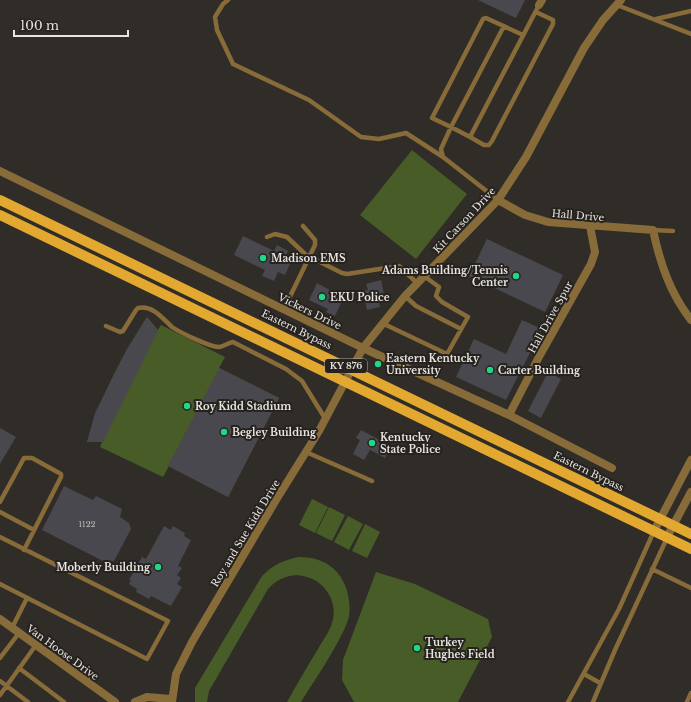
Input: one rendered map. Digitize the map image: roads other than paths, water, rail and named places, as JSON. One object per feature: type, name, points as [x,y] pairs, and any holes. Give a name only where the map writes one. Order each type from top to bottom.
[{"type":"main road","name":"Eastern Bypass","points":[[0,200],[691,534]]},
{"type":"main road","name":"KY 876","points":[[0,215],[691,549]]},
{"type":"street","name":"Kit Carson Drive","points":[[347,382],[363,348],[382,323],[417,283],[498,200],[526,157],[584,48],[619,2]]},
{"type":"street","name":"Vickers Drive","points":[[0,171],[363,348],[509,415],[612,468]]},
{"type":"street","name":"Hall Drive","points":[[498,200],[525,215],[542,221],[653,230]]},
{"type":"street","name":"Hall Drive Spur","points":[[509,415],[540,355],[591,264],[595,252],[590,226]]},
{"type":"street","points":[[653,230],[658,254],[670,288],[691,320]]},
{"type":"street","name":"Roy and Sue Kidd Drive","points":[[172,701],[176,674],[192,642],[326,420],[347,382]]},
{"type":"street","points":[[654,531],[691,460]]},
{"type":"street","points":[[667,537],[691,492]]},
{"type":"street","name":"Van Hoose Drive","points":[[0,619],[36,645],[88,678],[115,702]]},
{"type":"street","points":[[135,702],[147,698],[172,701]]},
{"type":"lane","name":"Hall Drive","points":[[228,0],[223,4],[215,17],[217,30],[233,64],[309,100],[361,137],[379,138],[406,133],[443,157],[498,200]]},
{"type":"lane","points":[[619,2],[691,34]]},
{"type":"lane","points":[[470,137],[524,35],[539,6],[553,20],[553,24],[490,145],[484,145],[432,118],[477,30],[486,18],[524,35]]},
{"type":"lane","points":[[656,19],[676,13],[691,11]]},
{"type":"lane","points":[[443,157],[441,149],[444,138],[504,26]]},
{"type":"lane","points":[[284,309],[315,243],[303,226]]},
{"type":"lane","points":[[653,230],[673,231]]},
{"type":"lane","points":[[267,237],[275,234],[287,237],[309,257],[347,274],[399,266],[417,283]]},
{"type":"lane","points":[[382,323],[447,354],[468,317],[442,302],[436,296],[439,287],[424,276]]},
{"type":"lane","points":[[405,296],[416,306],[461,329]]},
{"type":"lane","points":[[106,326],[120,332],[123,331],[138,308],[143,308],[160,314],[173,328],[211,346],[223,346],[232,342],[286,369],[302,381],[326,420]]},
{"type":"lane","points":[[306,452],[372,481]]},
{"type":"lane","points":[[0,502],[24,458],[32,458],[58,472],[61,477],[24,550]]},
{"type":"lane","points":[[0,512],[34,530]]},
{"type":"lane","points":[[568,702],[619,609],[654,531]]},
{"type":"lane","points":[[593,702],[600,683],[667,537]]},
{"type":"lane","points":[[0,538],[168,621],[147,659],[0,584]]},
{"type":"lane","points":[[652,569],[691,588]]},
{"type":"lane","points":[[12,628],[27,598]]},
{"type":"lane","points":[[0,658],[19,633]]},
{"type":"lane","points":[[0,695],[36,645]]},
{"type":"lane","points":[[19,668],[64,702]]},
{"type":"lane","points":[[584,674],[600,683]]},
{"type":"lane","points":[[0,680],[28,702]]},
{"type":"lane","points":[[687,702],[691,693]]},
{"type":"place","name":"Madison EMS","points":[[263,258]]},
{"type":"place","name":"Adams Building/Tennis Center","points":[[516,276]]},
{"type":"place","name":"EKU Police","points":[[322,297]]},
{"type":"place","name":"Eastern Kentucky University","points":[[378,364]]},
{"type":"place","name":"Carter Building","points":[[490,370]]},
{"type":"place","name":"Roy Kidd Stadium","points":[[187,406]]},
{"type":"place","name":"Begley Building","points":[[224,432]]},
{"type":"place","name":"Kentucky State Police","points":[[372,443]]},
{"type":"place","name":"Moberly Building","points":[[158,567]]},
{"type":"place","name":"Turkey Hughes Field","points":[[417,648]]}]
